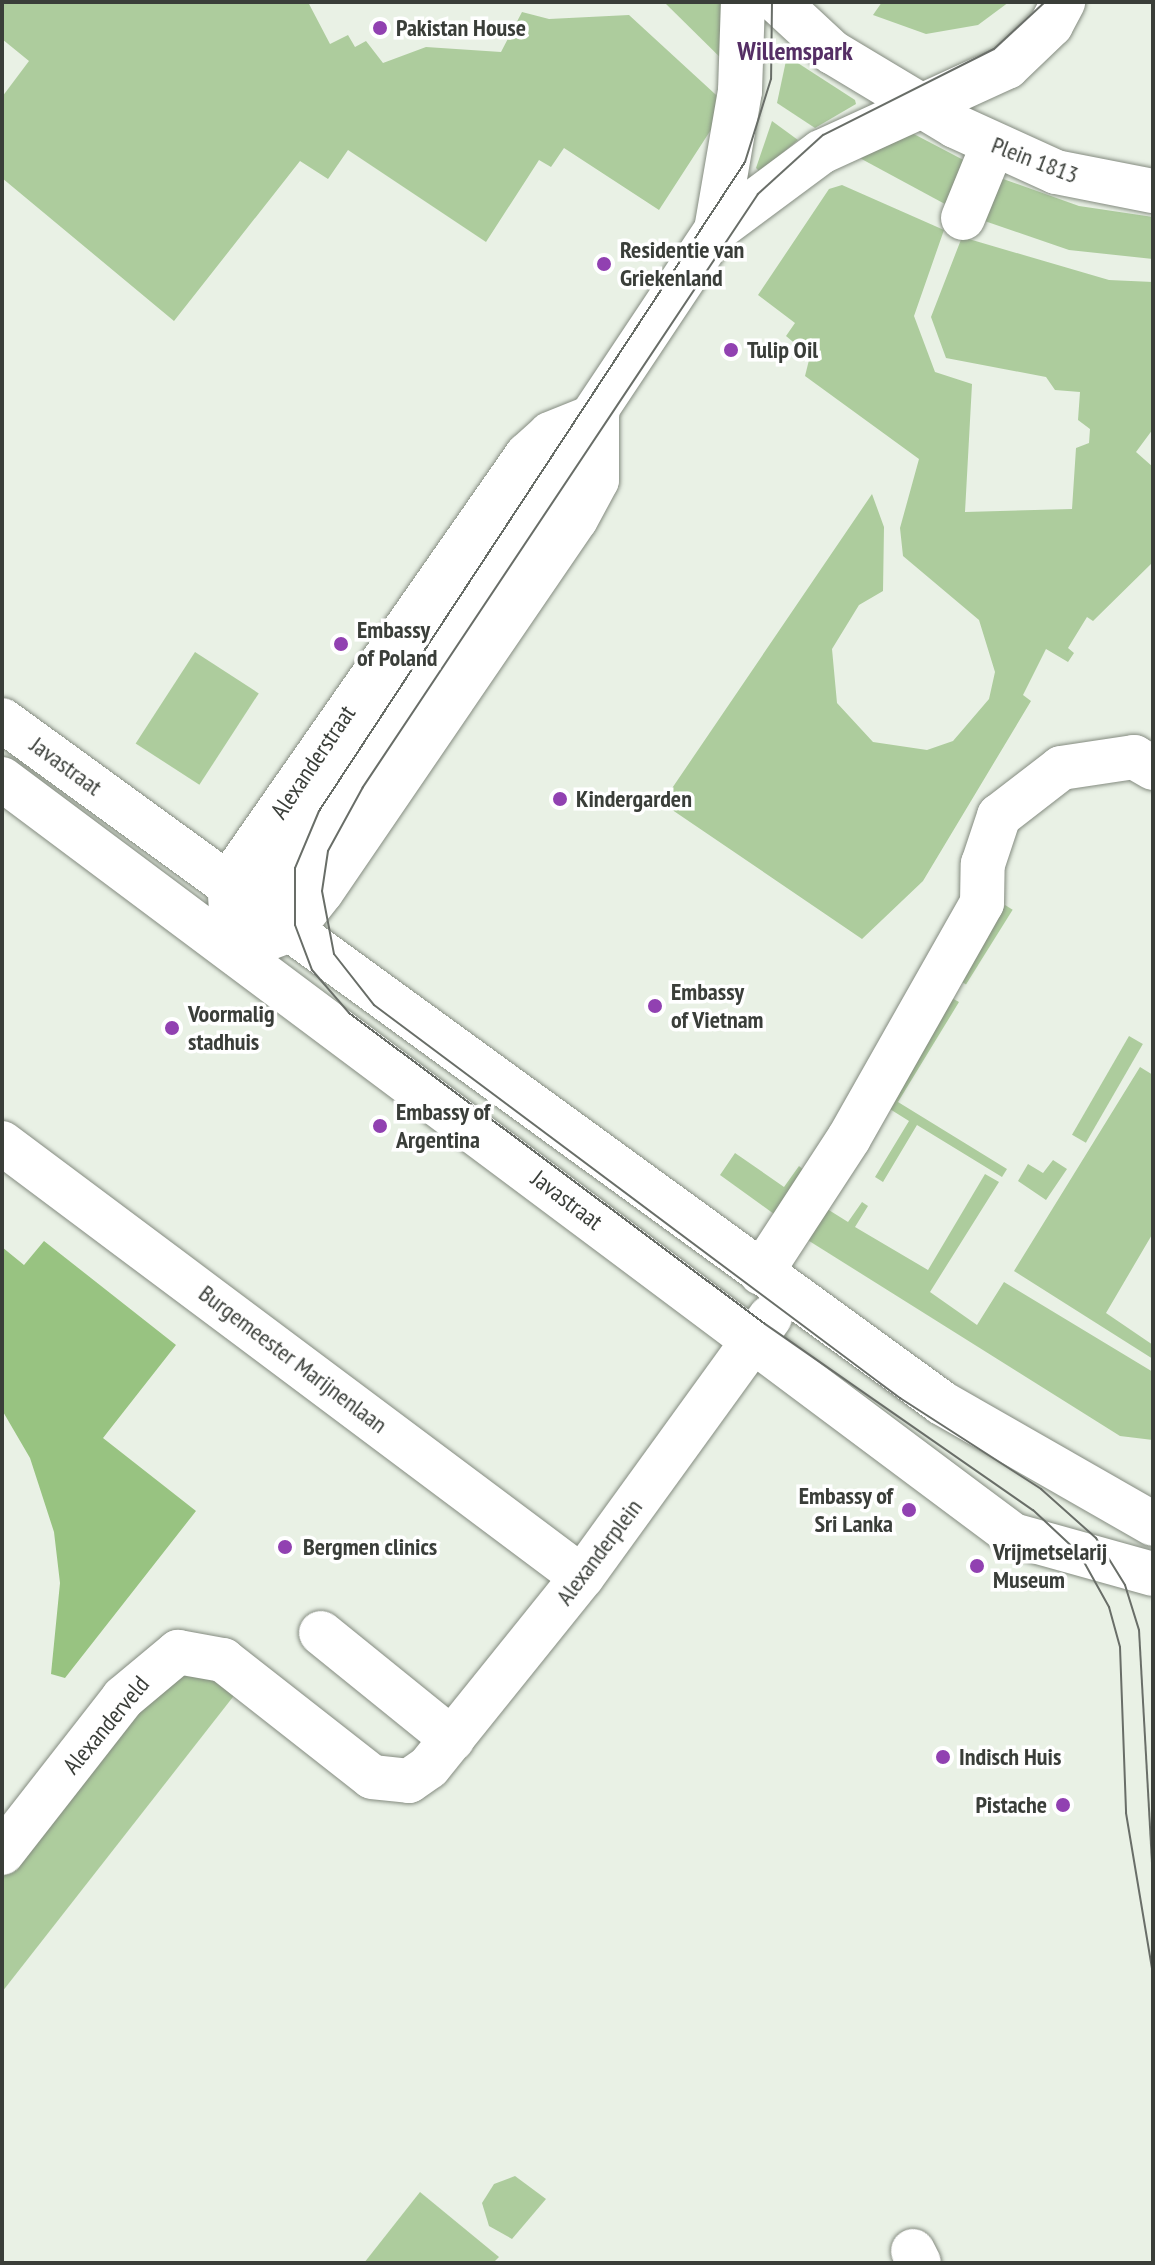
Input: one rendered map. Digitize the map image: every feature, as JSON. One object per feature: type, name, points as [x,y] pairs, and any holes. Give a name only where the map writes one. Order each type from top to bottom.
[{"type":"street","points":[[716,230],[740,91],[743,2]]},
{"type":"street","name":"Plein 1813","points":[[778,2],[832,52],[924,108],[993,145],[1056,172],[1153,191]]},
{"type":"street","points":[[234,951],[278,919],[458,702],[576,519],[597,480],[597,415],[716,230],[821,152],[924,108],[1007,67],[1051,25],[1063,2]]},
{"type":"street","points":[[963,218],[993,145]]},
{"type":"street","name":"Alexanderstraat","points":[[229,882],[527,455],[550,434],[597,415]]},
{"type":"street","name":"Javastraat","points":[[2,720],[954,1411],[1153,1524]]},
{"type":"street","name":"Alexanderplein","points":[[388,1784],[429,1767],[582,1577],[754,1341],[775,1283],[849,1138],[982,903],[983,864],[999,816],[1061,768],[1134,757],[1153,768]]},
{"type":"street","name":"Javastraat","points":[[2,779],[1013,1535],[1153,1574]]},
{"type":"street","points":[[229,882],[234,951]]},
{"type":"street","name":"Burgemeester Marijnenlaan","points":[[2,1143],[582,1577]]},
{"type":"street","points":[[321,1633],[452,1739]]},
{"type":"street","name":"Alexanderveld","points":[[2,1853],[123,1698],[178,1652],[204,1651],[223,1660],[388,1784]]},
{"type":"shaded area","points":[[2,2],[308,2],[330,44],[348,35],[355,47],[366,41],[383,63],[426,47],[501,52],[522,12],[549,19],[629,15],[727,105],[659,210],[564,148],[551,167],[539,160],[486,242],[348,150],[328,179],[300,161],[174,321],[2,178],[2,97],[29,61],[2,39]]},
{"type":"shaded area","points":[[664,2],[720,2],[735,18],[738,75]]},
{"type":"shaded area","points":[[882,2],[1009,2],[978,25],[926,34],[873,15]]},
{"type":"shaded area","points":[[787,56],[855,100],[856,104],[815,128],[777,103]]},
{"type":"shaded area","points":[[772,121],[798,140],[760,172],[756,168]]},
{"type":"shaded area","points":[[910,132],[973,165],[956,210],[856,156]]},
{"type":"shaded area","points":[[989,174],[1079,206],[1153,217],[1153,259],[1069,250],[973,217]]},
{"type":"shaded area","points":[[842,185],[944,230],[914,316],[935,372],[972,384],[965,512],[1072,509],[1076,448],[1089,443],[1090,429],[1078,420],[1080,392],[1055,390],[1046,377],[946,358],[931,317],[962,237],[1109,280],[1153,282],[1153,429],[1136,452],[1153,467],[1153,562],[1093,621],[1087,617],[1068,648],[1074,653],[1068,662],[1046,649],[1023,695],[1031,701],[923,881],[862,939],[662,803],[872,494],[884,527],[883,591],[859,605],[832,649],[837,703],[873,742],[927,750],[953,741],[989,699],[995,672],[979,620],[903,556],[900,528],[919,459],[805,376],[810,356],[786,336],[795,323],[758,295],[829,189]]},
{"type":"shaded area","points":[[195,652],[259,693],[199,785],[136,743]]},
{"type":"shaded area","points":[[1005,905],[1013,910],[966,984],[958,980]]},
{"type":"shaded area","points":[[950,997],[959,1002],[898,1102],[1007,1169],[1002,1177],[917,1125],[883,1182],[875,1177],[909,1121],[885,1106]]},
{"type":"shaded area","points":[[1129,1036],[1143,1044],[1086,1143],[1072,1135]]},
{"type":"shaded area","points":[[1140,1067],[1153,1075],[1153,1233],[1106,1313],[1153,1345],[1153,1359],[1014,1271]]},
{"type":"shaded area","points":[[735,1153],[784,1187],[799,1166],[805,1171],[774,1214],[720,1175]]},
{"type":"shaded area","points":[[1053,1160],[1067,1169],[1046,1200],[1018,1181],[1028,1164],[1043,1173]]},
{"type":"shaded area","points":[[985,1174],[999,1182],[930,1292],[977,1325],[1004,1282],[1153,1372],[1153,1440],[1120,1436],[806,1239],[824,1207],[848,1222],[862,1202],[868,1206],[855,1227],[928,1270]]},
{"type":"shaded area","points":[[44,1241],[176,1345],[103,1438],[196,1511],[65,1678],[51,1674],[60,1583],[54,1532],[30,1458],[2,1410],[2,1247],[24,1265]]},
{"type":"shaded area","points":[[154,1667],[247,1679],[2,1992],[2,1864]]},
{"type":"shaded area","points":[[515,2176],[546,2199],[512,2239],[489,2226],[482,2203],[494,2184]]},
{"type":"shaded area","points":[[420,2192],[499,2257],[493,2263],[364,2263]]},
{"type":"tram line","points":[[772,2],[771,79],[745,162],[319,811],[295,868],[295,925],[312,970],[349,1013],[765,1324],[1033,1510],[1079,1553],[1109,1607],[1120,1647],[1126,1813],[1153,1974]]},
{"type":"tram line","points":[[1045,2],[994,49],[823,135],[758,194],[363,787],[328,851],[322,891],[334,954],[374,1005],[900,1398],[1041,1489],[1096,1538],[1125,1585],[1139,1630],[1153,1883]]},
{"type":"place","name":"Pakistan House","points":[[380,28]]},
{"type":"place","name":"Residentie van Griekenland","points":[[604,264]]},
{"type":"place","name":"Tulip Oil","points":[[731,350]]},
{"type":"place","name":"Embassy of Poland","points":[[341,644]]},
{"type":"place","name":"Kindergarden","points":[[560,799]]},
{"type":"place","name":"Embassy of Vietnam","points":[[655,1006]]},
{"type":"place","name":"Voormalig stadhuis","points":[[172,1028]]},
{"type":"place","name":"Embassy of Argentina","points":[[380,1126]]},
{"type":"place","name":"Embassy of Sri Lanka","points":[[909,1510]]},
{"type":"place","name":"Bergmen clinics","points":[[285,1547]]},
{"type":"place","name":"Vrijmetselarij Museum","points":[[977,1566]]},
{"type":"place","name":"Indisch Huis","points":[[943,1757]]},
{"type":"place","name":"Pistache","points":[[1063,1805]]},
{"type":"district","name":"Willemspark","points":[[795,51]]}]
